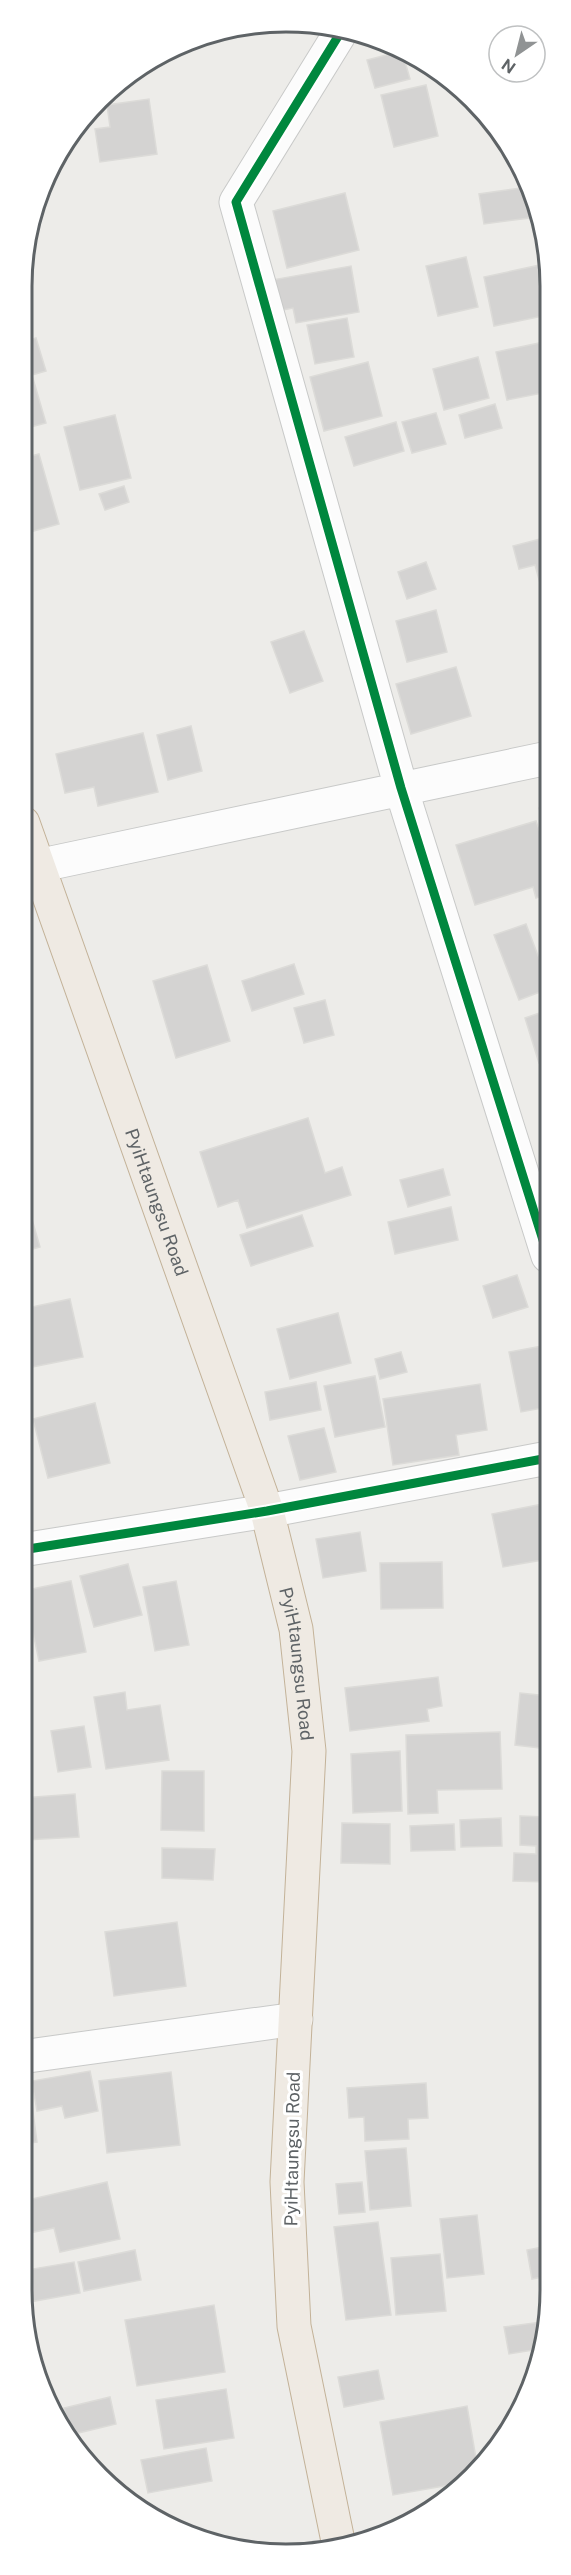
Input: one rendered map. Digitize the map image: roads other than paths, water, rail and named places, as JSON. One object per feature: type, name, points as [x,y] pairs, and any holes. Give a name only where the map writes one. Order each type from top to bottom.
[{"type":"highway","name":"PyiHtaungsu Road","points":[[32,872],[267,1510],[296,1629],[309,1751],[288,2182],[294,2326],[337,2538]]},
{"type":"street","points":[[338,37],[236,202],[400,788],[540,1231]]},
{"type":"street","points":[[32,867],[540,760]]},
{"type":"street","points":[[32,1548],[267,1510],[540,1459]]},
{"type":"street","points":[[32,2055],[296,2019]]}]
